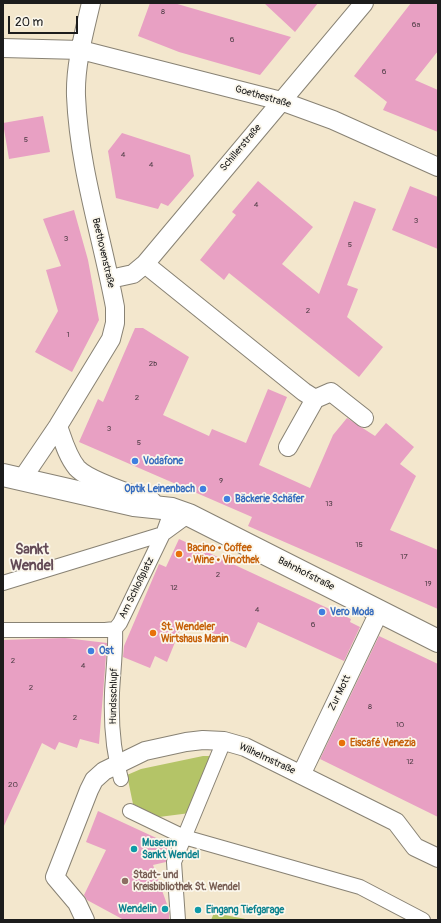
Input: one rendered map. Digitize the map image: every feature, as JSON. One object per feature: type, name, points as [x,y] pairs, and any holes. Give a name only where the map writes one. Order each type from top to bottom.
[{"type":"main road","points":[[3,492],[12,477]]},
{"type":"main road","name":"Bahnhofstraße","points":[[12,477],[134,505],[181,512],[380,610],[438,641]]},
{"type":"street","name":"Beethovenstraße","points":[[12,477],[58,426],[111,339],[115,323],[115,307],[110,279],[88,184],[80,137],[76,94],[81,50],[91,3]]},
{"type":"street","name":"Schillerstraße","points":[[110,279],[132,274],[144,264],[364,3]]},
{"type":"street","name":"Goethestraße","points":[[3,48],[81,50],[281,101],[333,120],[438,167]]},
{"type":"street","points":[[144,264],[304,392],[315,398]]},
{"type":"street","points":[[288,446],[315,398],[331,392],[364,418]]},
{"type":"street","name":"Bahnhofstraße","points":[[58,426],[67,451],[78,469],[99,481],[181,512]]},
{"type":"street","name":"Am Schloßplatz","points":[[3,630],[115,629],[120,623],[163,534],[181,512]]},
{"type":"street","points":[[3,583],[163,534]]},
{"type":"street","name":"Zur Mott","points":[[301,775],[380,610]]},
{"type":"street","name":"Hundsschlupf","points":[[115,629],[116,644],[112,695],[119,771]]},
{"type":"street","name":"Wilhelmstraße","points":[[86,920],[77,903],[55,877],[94,780],[119,771],[145,751],[186,742],[203,740],[224,741],[245,747],[396,822],[415,847],[438,858]]},
{"type":"street","points":[[178,920],[174,862],[224,741]]},
{"type":"street","points":[[130,811],[184,837],[360,887],[423,920]]},
{"type":"green space","points":[[203,756],[214,756],[190,813],[159,817],[133,804],[127,775],[141,769]]},
{"type":"green space","points":[[214,913],[251,920],[211,920]]},
{"type":"building","points":[[150,3],[174,3],[291,37],[260,75],[179,52],[138,36]]},
{"type":"building","points":[[264,3],[318,3],[295,32]]},
{"type":"building","points":[[411,3],[438,3],[438,51],[415,80],[438,90],[438,132],[383,110],[387,102],[354,76]]},
{"type":"building","points":[[43,116],[50,152],[9,159],[3,123]]},
{"type":"building","points":[[122,133],[190,155],[194,176],[168,206],[161,203],[158,209],[116,198],[108,151]]},
{"type":"building","points":[[258,181],[313,227],[282,264],[319,294],[354,201],[376,209],[347,285],[358,289],[347,317],[383,347],[359,377],[229,273],[224,280],[200,260],[236,215],[232,212]]},
{"type":"building","points":[[410,186],[438,197],[438,249],[392,230]]},
{"type":"building","points":[[74,210],[88,260],[99,320],[72,372],[35,352],[58,311],[46,270],[61,266],[43,219]]},
{"type":"building","points":[[135,328],[143,328],[189,357],[163,415],[209,436],[212,429],[246,443],[268,389],[287,397],[259,465],[310,488],[333,435],[347,418],[375,436],[386,423],[414,447],[400,464],[416,476],[390,530],[438,550],[438,609],[248,526],[252,517],[79,442],[98,399],[103,402]]},
{"type":"building","points":[[179,539],[351,619],[350,622],[360,627],[344,661],[258,622],[246,648],[184,620],[167,662],[155,656],[150,668],[123,657],[124,646],[159,564],[166,567]]},
{"type":"building","points":[[379,636],[438,664],[438,817],[320,759]]},
{"type":"building","points":[[65,638],[107,643],[99,744],[80,739],[77,748],[59,742],[55,750],[42,743],[3,828],[3,640]]},
{"type":"building","points":[[98,811],[165,842],[168,853],[166,862],[153,865],[169,910],[169,920],[124,920],[87,900],[84,895],[106,850],[86,842]]},
{"type":"place","name":"Vodafone","points":[[135,461]]},
{"type":"place","name":"Optik Leinenbach","points":[[203,489]]},
{"type":"place","name":"Bäckerie Schäfer","points":[[227,499]]},
{"type":"place","name":"Bacino • Coffee • Wine • Vinothek","points":[[179,554]]},
{"type":"place","name":"Vero Moda","points":[[322,612]]},
{"type":"place","name":"St. Wendeler Wirtshaus Manin","points":[[153,633]]},
{"type":"place","name":"Ost","points":[[91,651]]},
{"type":"place","name":"Eiscafé Venezia","points":[[342,743]]},
{"type":"place","name":"Museum Sankt Wendel","points":[[134,849]]},
{"type":"place","name":"Stadt- und Kreisbibliothek St. Wendel","points":[[125,881]]},
{"type":"place","name":"Wendelin","points":[[165,909]]},
{"type":"place","name":"Eingang Tiefgarage","points":[[198,910]]},
{"type":"district","name":"Sankt Wendel","points":[[32,558]]}]
